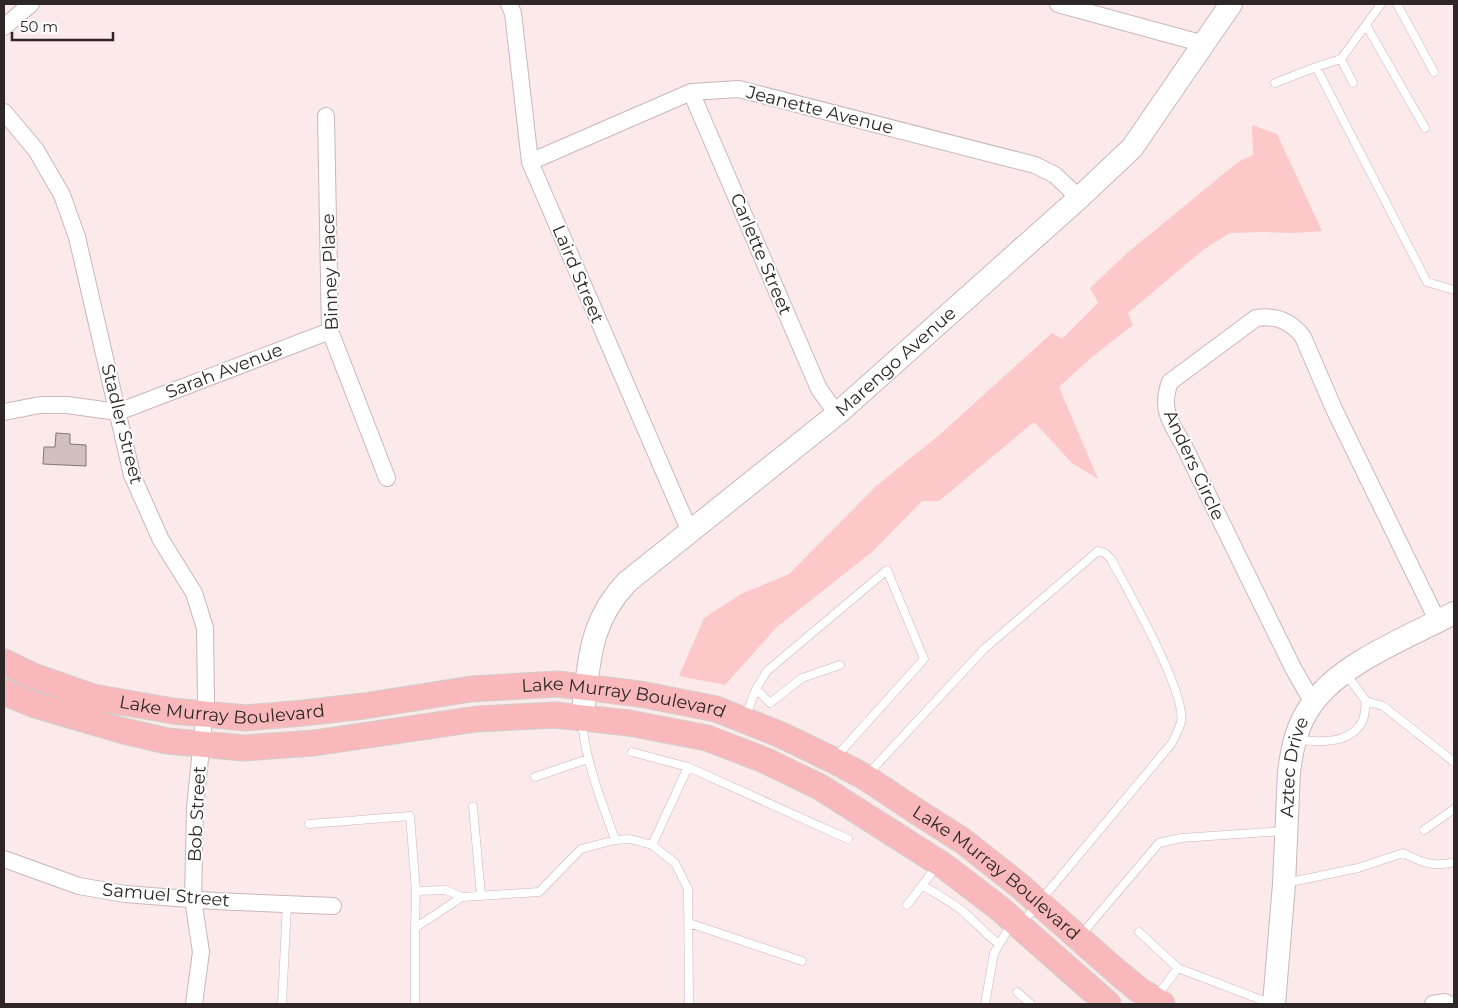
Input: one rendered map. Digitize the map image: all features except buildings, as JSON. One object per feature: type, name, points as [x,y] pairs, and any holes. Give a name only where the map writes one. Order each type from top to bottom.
[{"type":"main road","name":"Lake Murray Boulevard","points":[[4,662],[33,676],[93,697],[173,711],[246,718],[329,710],[471,689],[558,684],[640,694],[716,709],[780,734],[865,777],[963,842],[1020,886],[1139,990],[1158,1002]]},
{"type":"main road","name":"Lake Murray Boulevard","points":[[4,692],[36,705],[115,729],[167,741],[244,748],[333,741],[477,719],[555,715],[629,723],[707,738],[764,760],[820,787],[940,863],[1016,924],[1108,1004]]},
{"type":"main road","points":[[734,749],[744,720]]},
{"type":"street","points":[[4,27],[31,4]]},
{"type":"street","name":"Laird Street","points":[[509,4],[513,13],[530,162],[690,532]]},
{"type":"street","points":[[1058,4],[1204,44]]},
{"type":"street","name":"Marengo Avenue","points":[[582,718],[594,634],[604,611],[627,582],[837,414],[1079,198],[1132,148],[1231,4]]},
{"type":"street","name":"Jeanette Avenue","points":[[530,162],[691,92],[739,89],[1035,165],[1055,175],[1079,198]]},
{"type":"street","name":"Carlette Street","points":[[691,92],[819,390],[837,414]]},
{"type":"street","name":"Stadler Street","points":[[4,112],[36,150],[62,195],[77,237],[132,474],[161,540],[194,593],[205,628],[205,714],[200,744]]},
{"type":"street","name":"Binney Place","points":[[326,116],[330,331],[387,478]]},
{"type":"street","name":"Anders Circle","points":[[1313,703],[1290,661],[1168,417],[1165,405],[1170,382],[1256,318],[1265,317],[1283,320],[1298,330],[1303,337],[1334,409],[1446,617]]},
{"type":"street","name":"Sarah Avenue","points":[[118,412],[330,331]]},
{"type":"street","points":[[4,412],[40,405],[67,405],[118,412]]},
{"type":"street","name":"Aztec Drive","points":[[1274,1004],[1284,884],[1289,772],[1294,740],[1299,727],[1313,703],[1332,682],[1345,672],[1446,617]]},
{"type":"street","name":"Bob Street","points":[[194,1004],[201,952],[193,899],[195,808],[200,744]]},
{"type":"street","name":"Samuel Street","points":[[4,860],[79,886],[125,894],[333,906]]},
{"type":"street","points":[[1433,1004],[1445,1002],[1448,1004]]},
{"type":"lane","points":[[1275,84],[1341,59],[1381,4]]},
{"type":"lane","points":[[1397,4],[1434,72]]},
{"type":"lane","points":[[1366,25],[1425,128]]},
{"type":"lane","points":[[1341,59],[1353,83]]},
{"type":"lane","points":[[1316,67],[1427,282],[1454,290]]},
{"type":"lane","points":[[865,777],[984,649],[1098,551],[1105,553],[1111,559],[1178,693],[1181,721],[1172,743],[1039,904],[1016,924],[999,944],[994,953],[985,1004]]},
{"type":"lane","points":[[744,720],[756,689],[767,671],[887,570],[924,659],[834,760]]},
{"type":"lane","points":[[756,689],[770,703],[802,678],[840,665]]},
{"type":"lane","points":[[1345,672],[1366,701],[1384,706],[1454,762]]},
{"type":"lane","points":[[1294,740],[1326,743],[1351,734],[1363,720],[1366,701]]},
{"type":"lane","points":[[582,718],[583,738],[588,758],[615,840]]},
{"type":"lane","points":[[632,752],[688,767],[848,839]]},
{"type":"lane","points":[[535,777],[588,758]]},
{"type":"lane","points":[[652,845],[688,767]]},
{"type":"lane","points":[[474,807],[481,896]]},
{"type":"lane","points":[[1424,830],[1454,809]]},
{"type":"lane","points":[[309,824],[410,816],[416,890],[415,1004]]},
{"type":"lane","points":[[1078,938],[1159,843],[1182,838],[1286,831]]},
{"type":"lane","points":[[416,890],[446,890],[462,897],[539,892],[581,849],[615,840],[630,839],[652,845],[675,863],[688,888],[689,1004]]},
{"type":"lane","points":[[1284,884],[1358,868],[1403,853],[1422,863],[1446,864],[1454,862]]},
{"type":"lane","points":[[907,905],[940,863]]},
{"type":"lane","points":[[922,885],[959,908],[999,944]]},
{"type":"lane","points":[[415,928],[462,897]]},
{"type":"lane","points":[[282,1004],[287,903]]},
{"type":"lane","points":[[688,923],[802,961]]},
{"type":"lane","points":[[1139,932],[1178,968],[1274,1004]]},
{"type":"lane","points":[[1158,1002],[1178,968]]},
{"type":"lane","points":[[1017,992],[1031,1004]]},
{"type":"shaded area","points":[[1252,125],[1277,134],[1322,231],[1230,233],[1203,250],[1128,313],[1133,325],[1092,357],[1059,387],[1098,479],[1072,463],[1034,422],[939,501],[922,501],[872,552],[777,627],[725,685],[679,676],[704,618],[741,594],[789,574],[876,486],[938,436],[1052,333],[1062,339],[1098,303],[1090,288],[1126,254],[1238,162],[1253,155]]}]
